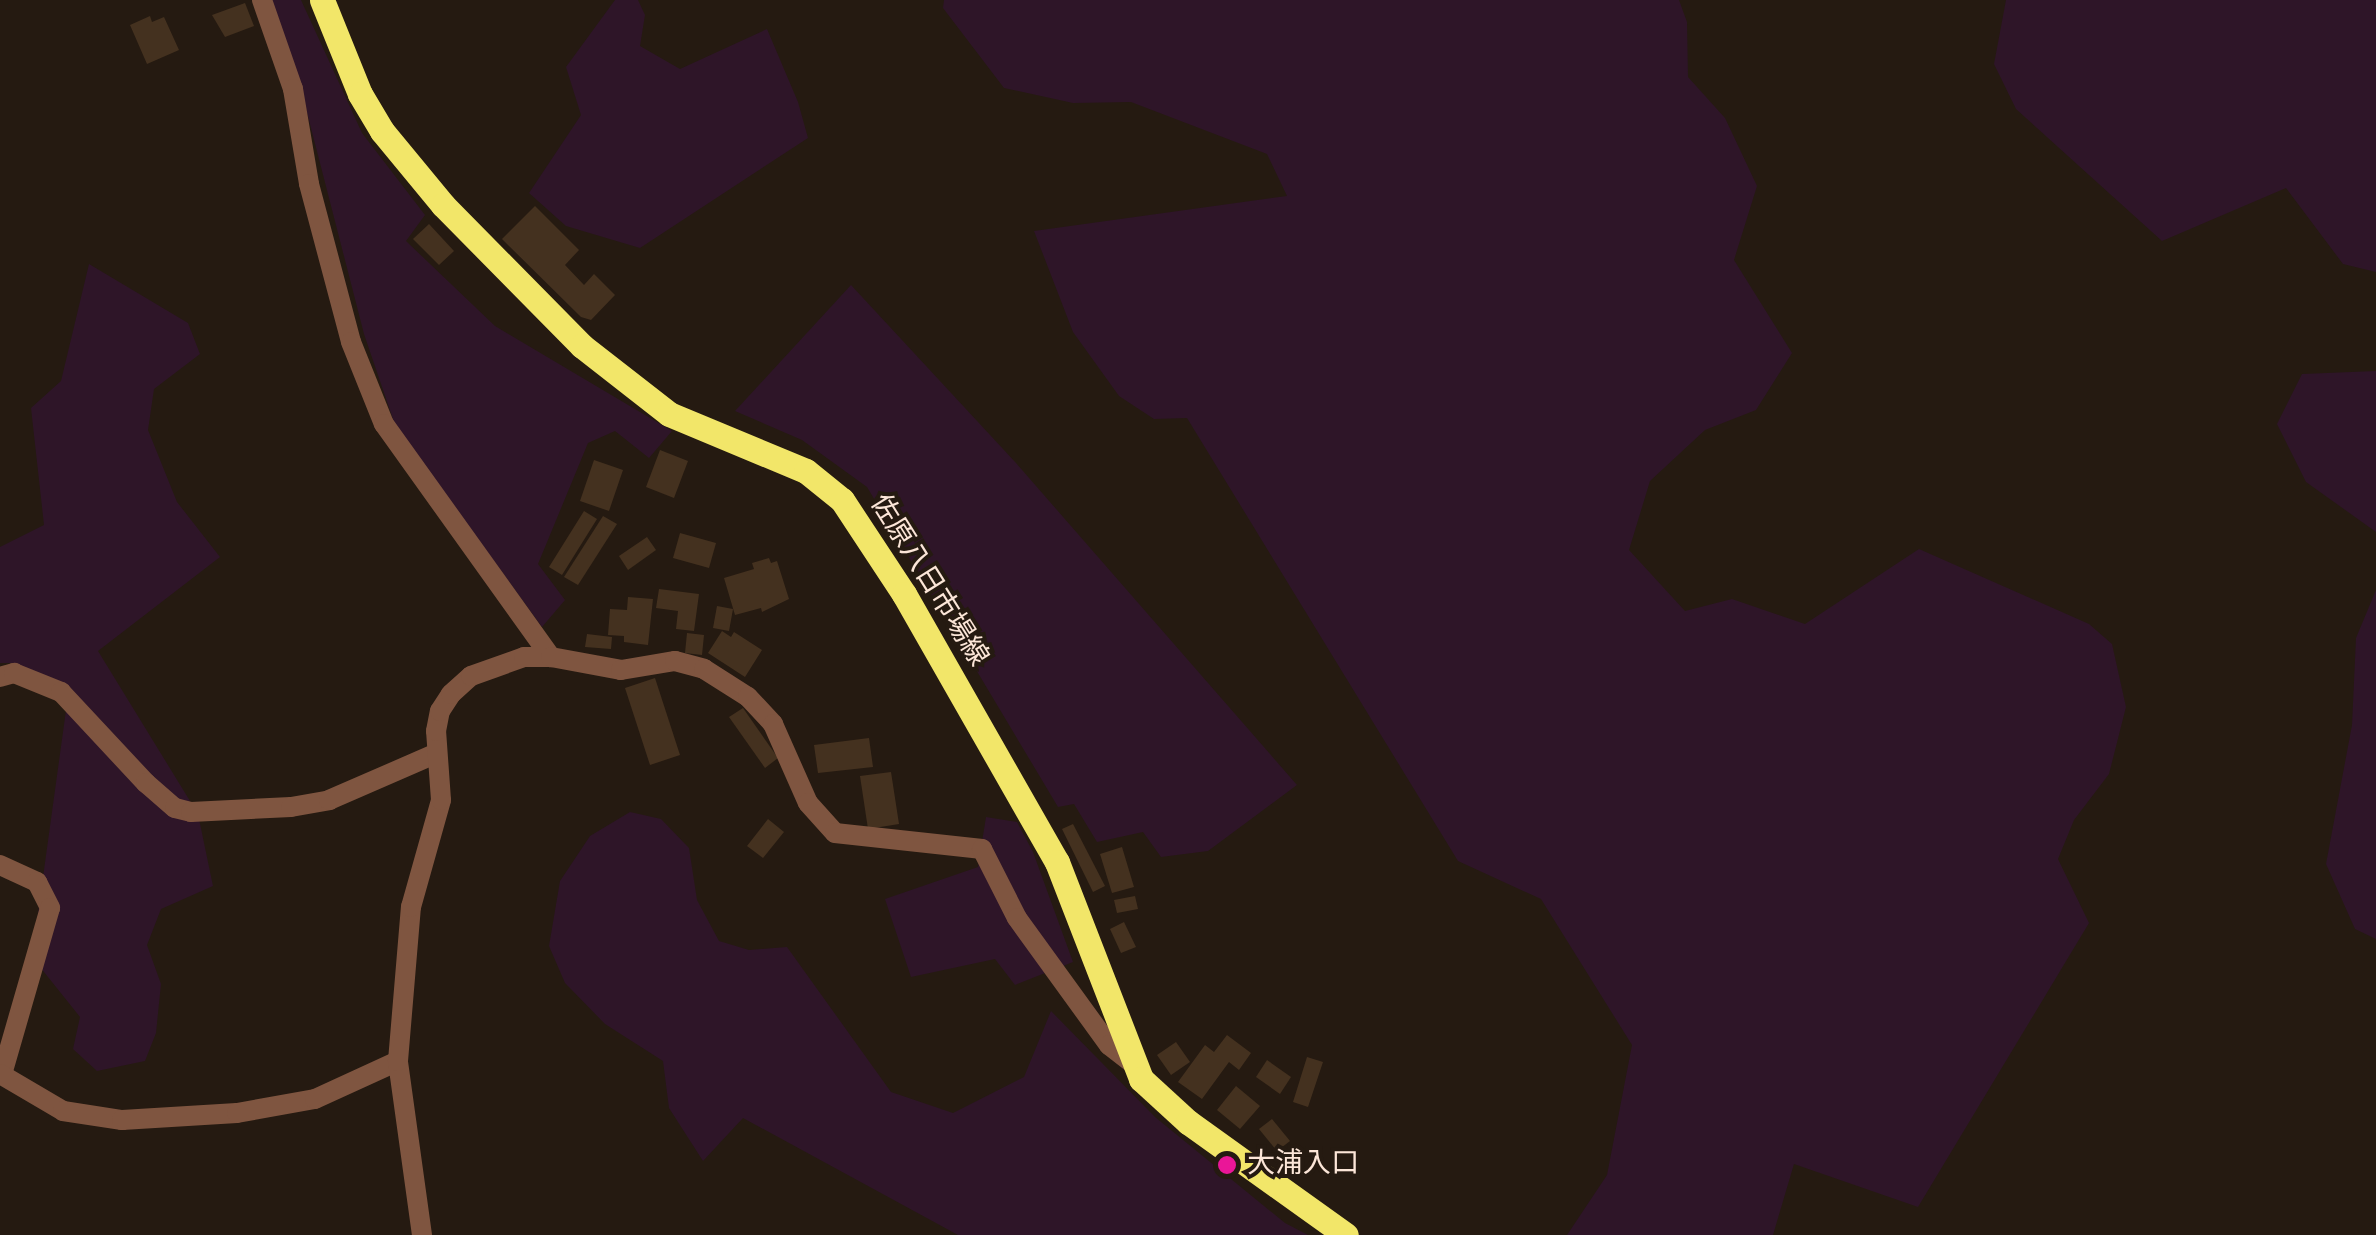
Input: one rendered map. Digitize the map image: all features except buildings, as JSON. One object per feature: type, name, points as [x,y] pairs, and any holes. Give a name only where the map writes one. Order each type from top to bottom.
[{"type":"main road","name":"佐原八日市場線","points":[[322,0],[360,94],[391,143],[444,205],[582,346],[670,414],[806,472],[850,510],[974,713],[1057,862],[1141,1080],[1188,1122],[1346,1235]]},
{"type":"street","points":[[262,0],[292,89],[310,184],[351,342],[384,424],[551,657]]},
{"type":"street","points":[[422,1235],[398,1062],[411,907],[440,800],[441,775],[435,754],[440,710],[471,676],[524,657],[551,657],[621,670],[676,661],[704,669],[748,697],[773,724],[808,803],[835,833],[982,850],[1017,918],[1109,1045],[1132,1063]]},
{"type":"street","points":[[0,677],[14,673],[61,692],[146,783],[175,808],[191,812],[290,808],[329,800],[435,754]]},
{"type":"street","points":[[0,865],[37,882],[50,908],[1,1074],[63,1111],[122,1120],[237,1113],[315,1100],[398,1062]]},
{"type":"shaded area","points":[[270,0],[301,0],[362,133],[425,215],[406,241],[495,326],[672,431],[649,458],[615,431],[588,443],[538,564],[565,600],[542,627],[395,425],[364,334],[302,93]]},
{"type":"shaded area","points":[[615,0],[638,0],[645,15],[640,46],[680,69],[767,29],[798,102],[808,138],[640,248],[566,226],[529,193],[581,115],[566,67]]},
{"type":"shaded area","points":[[944,0],[1679,0],[1687,22],[1688,77],[1725,118],[1757,186],[1734,260],[1792,353],[1756,410],[1705,430],[1650,481],[1629,550],[1685,611],[1732,599],[1805,624],[1919,549],[2089,624],[2112,644],[2126,707],[2109,774],[2074,820],[2058,859],[2089,923],[1918,1207],[1794,1164],[1773,1235],[1567,1235],[1607,1175],[1632,1045],[1541,899],[1458,861],[1187,418],[1154,419],[1119,396],[1073,332],[1034,231],[1287,196],[1267,154],[1131,102],[1073,103],[1004,88],[943,8]]},
{"type":"shaded area","points":[[2006,0],[2376,0],[2376,272],[2343,264],[2286,188],[2162,241],[2016,109],[1994,64]]},
{"type":"shaded area","points":[[89,264],[188,323],[200,354],[154,389],[148,430],[177,502],[220,557],[98,651],[198,814],[213,886],[161,909],[147,945],[161,984],[156,1033],[145,1061],[97,1071],[73,1049],[80,1017],[32,957],[67,703],[12,663],[0,663],[0,547],[44,525],[31,408],[61,381]]},
{"type":"shaded area","points":[[851,285],[1016,463],[1297,785],[1208,851],[1161,857],[1143,832],[1097,842],[1074,804],[1058,807],[867,487],[802,440],[735,411]]},
{"type":"shaded area","points":[[2376,371],[2376,532],[2306,482],[2277,424],[2302,374]]},
{"type":"shaded area","points":[[2376,590],[2376,939],[2355,929],[2326,864],[2352,725],[2356,638]]},
{"type":"shaded area","points":[[630,812],[661,819],[689,848],[697,900],[719,941],[749,950],[787,947],[891,1092],[953,1113],[1024,1077],[1051,1011],[1155,1117],[1285,1223],[1308,1235],[958,1235],[743,1118],[703,1161],[669,1108],[663,1061],[605,1024],[565,983],[549,946],[560,881],[590,836]]},
{"type":"shaded area","points":[[986,817],[1017,822],[1033,852],[1073,962],[1015,985],[995,959],[911,977],[885,899],[978,867]]},
{"type":"place","name":"大浦入口","points":[[1227,1165]]}]
